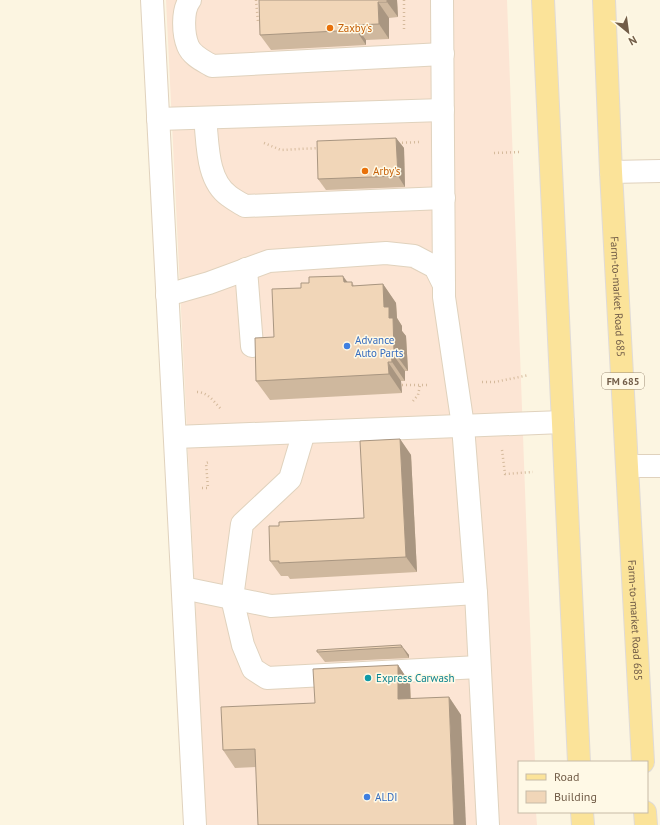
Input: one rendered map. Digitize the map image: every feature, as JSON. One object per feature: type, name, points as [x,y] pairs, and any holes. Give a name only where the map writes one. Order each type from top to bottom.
[{"type":"main road","points":[[543,0],[580,761]]},
{"type":"main road","name":"Farm-to-market Road 685","points":[[604,0],[611,172],[643,761]]},
{"type":"main road","points":[[582,813],[582,825]]},
{"type":"main road","points":[[646,813],[646,825]]},
{"type":"street","points":[[152,0],[195,825]]},
{"type":"street","points":[[190,0],[184,20],[188,46],[199,59],[212,66],[443,54]]},
{"type":"street","points":[[442,0],[444,297],[463,426],[476,593],[488,825]]},
{"type":"street","points":[[158,119],[443,110]]},
{"type":"street","points":[[205,118],[209,154],[214,177],[228,195],[245,206],[444,198]]},
{"type":"street","points":[[611,172],[660,171]]},
{"type":"street","points":[[168,295],[209,283],[269,261],[386,253],[414,256],[435,267],[444,285]]},
{"type":"street","points":[[246,269],[252,346]]},
{"type":"street","points":[[175,437],[563,422]]},
{"type":"street","points":[[304,432],[290,479],[242,524],[232,598],[243,645],[253,669],[268,678],[480,667]]},
{"type":"street","points":[[628,466],[660,466]]},
{"type":"street","points":[[182,588],[270,606],[476,593]]},
{"type":"path","points":[[256,0],[258,22]]},
{"type":"path","points":[[259,141],[281,150],[320,148]]},
{"type":"path","points":[[390,143],[421,141],[422,149]]},
{"type":"path","points":[[494,153],[520,152]]},
{"type":"path","points":[[477,382],[495,382],[529,375]]},
{"type":"path","points":[[402,385],[420,385]]},
{"type":"path","points":[[499,446],[502,448],[505,474],[532,472]]},
{"type":"path","points":[[198,489],[208,488],[206,463],[212,460]]},
{"type":"shaded area","points":[[166,0],[507,0],[535,761],[518,761],[518,813],[536,813],[537,825],[206,825]]},
{"type":"building","points":[[259,0],[387,0],[387,2],[378,2],[379,24],[355,25],[356,30],[260,35]]},
{"type":"building","points":[[396,138],[398,176],[318,179],[317,141]]},
{"type":"building","name":"Advance Auto Parts","points":[[343,276],[344,282],[352,282],[352,286],[383,284],[384,307],[389,307],[389,318],[393,318],[394,352],[391,352],[392,362],[388,362],[389,374],[256,381],[255,338],[274,337],[272,289],[301,288],[301,283],[309,283],[309,277]]},
{"type":"building","points":[[400,439],[406,557],[279,563],[279,561],[270,561],[269,526],[279,526],[279,522],[364,518],[360,441]]},
{"type":"building","points":[[401,645],[402,647],[317,652],[317,650]]},
{"type":"building","name":"ALDI","points":[[398,665],[398,699],[449,697],[454,825],[258,825],[255,749],[223,750],[221,707],[315,703],[313,669]]},
{"type":"place","name":"Zaxby's","points":[[330,28]]},
{"type":"place","name":"Arby's","points":[[365,171]]},
{"type":"place","name":"Advance Auto Parts","points":[[347,346]]},
{"type":"place","name":"Express Carwash","points":[[368,678]]},
{"type":"place","name":"ALDI","points":[[367,797]]}]
